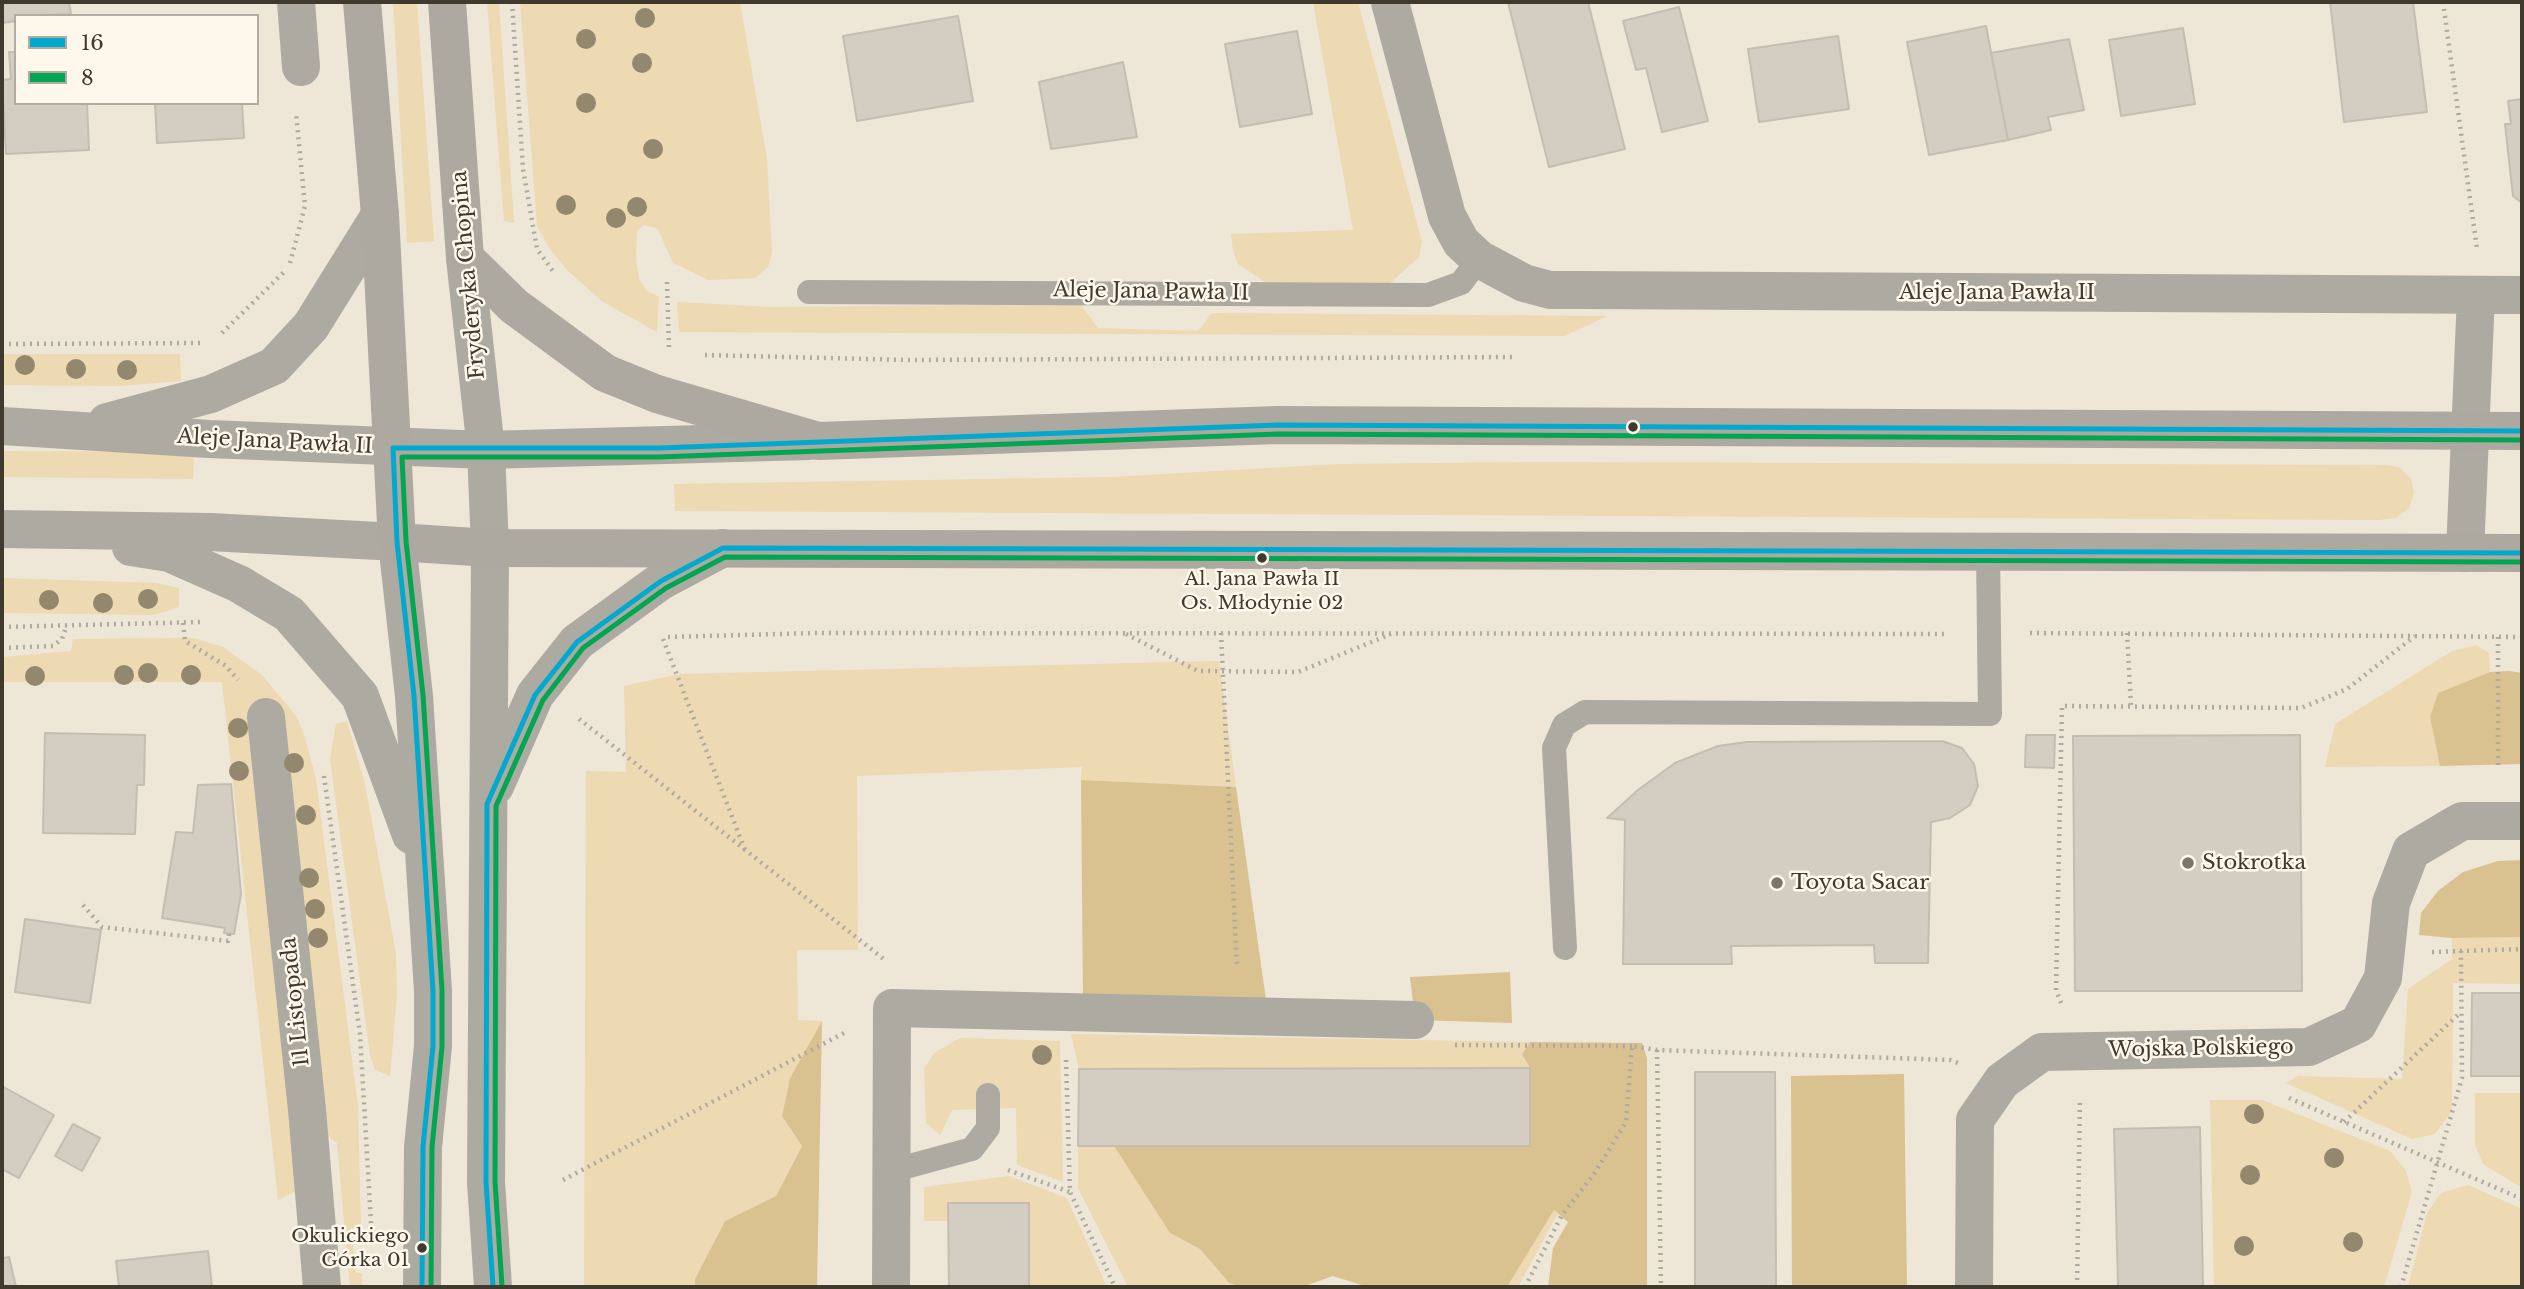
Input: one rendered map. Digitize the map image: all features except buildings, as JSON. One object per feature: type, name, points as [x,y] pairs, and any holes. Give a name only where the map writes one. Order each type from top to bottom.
[{"type":"main road","points":[[362,2],[380,215],[397,542],[490,548],[2522,554]]},
{"type":"main road","name":"Fryderyka Chopina","points":[[447,2],[464,258]]},
{"type":"main road","points":[[464,258],[514,306],[605,373],[657,394],[818,441]]},
{"type":"main road","name":"Aleje Jana Pawła II","points":[[818,441],[1278,425],[2522,431]]},
{"type":"street","points":[[296,2],[301,67]]},
{"type":"street","name":"Aleje Jana Pawła II","points":[[1390,2],[1447,216],[1461,242],[1479,259],[1524,284],[1550,290],[2522,295]]},
{"type":"street","points":[[79,430],[211,394],[274,366],[311,327],[380,215]]},
{"type":"street","name":"Fryderyka Chopina","points":[[464,258],[486,450],[490,548],[486,1182],[493,1287]]},
{"type":"street","points":[[2465,553],[2476,295]]},
{"type":"street","name":"Aleje Jana Pawła II","points":[[2,426],[393,448],[486,450],[818,441]]},
{"type":"street","points":[[15,529],[210,532],[397,542],[410,649],[433,991],[433,1046],[423,1147],[422,1287]]},
{"type":"street","points":[[15,529],[169,553],[239,584],[289,614],[360,696],[427,879]]},
{"type":"street","points":[[487,804],[535,695],[577,642],[661,581],[723,548]]},
{"type":"street","name":"11 Listopada","points":[[266,717],[306,1097],[321,1287]]},
{"type":"street","name":"Wojska Polskiego","points":[[1974,1287],[1975,1120],[2002,1081],[2042,1052],[2309,1046],[2358,1024],[2383,978],[2391,903],[2411,851],[2462,821],[2522,821]]},
{"type":"street","points":[[891,1287],[892,1008],[1415,1020]]},
{"type":"lane","name":"Aleje Jana Pawła II","points":[[809,292],[1428,295],[1461,283],[1479,259]]},
{"type":"lane","points":[[1565,948],[1555,748],[1564,725],[1585,712],[1990,713],[1987,552]]},
{"type":"lane","points":[[891,1171],[972,1149],[988,1128],[988,1096]]},
{"type":"path","points":[[512,2],[523,169],[537,249],[559,280]]},
{"type":"path","points":[[2443,2],[2478,255],[2476,295]]},
{"type":"path","points":[[2,344],[212,343],[289,267],[305,206],[294,86],[301,67]]},
{"type":"path","points":[[289,267],[302,267]]},
{"type":"path","points":[[667,282],[669,355]]},
{"type":"path","points":[[703,355],[908,360],[1516,357]]},
{"type":"path","points":[[2,627],[211,622]]},
{"type":"path","points":[[183,623],[185,641],[226,666],[266,717]]},
{"type":"path","points":[[2,648],[53,646],[62,639],[67,625]]},
{"type":"path","points":[[745,850],[663,637],[816,633],[1395,632],[1298,672],[1198,671],[1125,633]]},
{"type":"path","points":[[1221,633],[1239,1016]]},
{"type":"path","points":[[2127,633],[2131,706]]},
{"type":"path","points":[[2077,1287],[2081,1051],[2056,990],[2062,706],[2301,708],[2347,689],[2416,635]]},
{"type":"path","points":[[2498,637],[2498,765]]},
{"type":"path","points":[[579,721],[890,964]]},
{"type":"path","points":[[322,763],[360,1034],[371,1232]]},
{"type":"path","points":[[83,905],[102,927],[228,941],[229,934]]},
{"type":"path","points":[[2386,954],[2522,949]]},
{"type":"path","points":[[2401,1287],[2462,1078],[2460,951]]},
{"type":"path","points":[[563,1180],[892,1008]]},
{"type":"path","points":[[2344,1122],[2461,1012]]},
{"type":"path","points":[[1525,1287],[1562,1215],[1594,1174],[1626,1122],[1632,1046],[1657,1050],[1950,1060],[2002,1081]]},
{"type":"path","points":[[1066,1049],[1070,1192],[1115,1287]]},
{"type":"path","points":[[1657,1050],[1661,1287]]},
{"type":"path","points":[[2277,1092],[2522,1199]]},
{"type":"path","points":[[997,1171],[1010,1170],[1070,1192]]},
{"type":"shaded area","points":[[393,2],[417,2],[434,241],[407,243]]},
{"type":"shaded area","points":[[487,2],[499,2],[514,223],[504,221]]},
{"type":"shaded area","points":[[520,2],[740,2],[767,159],[772,252],[768,267],[755,278],[709,280],[673,263],[658,229],[644,225],[637,231],[636,260],[639,279],[646,290],[659,297],[657,332],[603,302],[568,271],[550,249],[537,226]]},
{"type":"shaded area","points":[[1313,2],[1358,2],[1422,242],[1419,257],[1387,286],[1268,284],[1238,264],[1233,251],[1231,234],[1353,230]]},
{"type":"shaded area","points":[[677,302],[769,307],[1080,304],[1098,328],[1198,331],[1212,313],[1607,316],[1565,336],[679,332]]},
{"type":"shaded area","points":[[2,354],[180,354],[181,381],[120,386],[2,385]]},
{"type":"shaded area","points":[[2,451],[194,452],[193,479],[2,477]]},
{"type":"shaded area","points":[[1537,462],[2385,465],[2399,467],[2411,479],[2414,493],[2409,508],[2396,518],[2379,520],[675,511],[674,484],[1112,477],[1339,464]]},
{"type":"shaded area","points":[[2,578],[156,583],[179,588],[179,607],[154,615],[2,613]]},
{"type":"shaded area","points":[[193,638],[223,647],[262,675],[297,717],[316,779],[358,1106],[361,1227],[351,1228],[356,1273],[362,1273],[362,1287],[350,1287],[337,1143],[319,1130],[300,1189],[278,1200],[222,682],[3,682],[3,657],[71,651],[73,639]]},
{"type":"shaded area","points":[[2476,645],[2489,653],[2490,672],[2438,693],[2430,717],[2440,766],[2325,767],[2335,724],[2452,651]]},
{"type":"shaded area","points":[[1219,661],[1236,787],[1081,780],[1082,767],[857,776],[858,950],[797,950],[798,1020],[822,1021],[790,1078],[782,1116],[802,1146],[776,1196],[725,1221],[695,1279],[695,1287],[584,1287],[586,771],[626,772],[624,686],[680,674]]},
{"type":"shaded area","points":[[2490,672],[2522,673],[2522,764],[2440,766],[2430,717],[2438,693]]},
{"type":"shaded area","points":[[347,721],[365,784],[396,954],[397,994],[390,1076],[375,1070],[370,1055],[330,759],[336,724]]},
{"type":"shaded area","points":[[1081,780],[1236,787],[1267,1007],[1083,1001]]},
{"type":"shaded area","points":[[2522,860],[2522,937],[2452,938],[2419,935],[2421,913],[2438,891],[2463,872],[2498,861]]},
{"type":"shaded area","points":[[2522,937],[2522,984],[2453,983],[2452,1111],[2435,1134],[2412,1139],[2286,1083],[2298,1076],[2402,1079],[2408,989],[2452,959],[2452,938]]},
{"type":"shaded area","points":[[1510,972],[1512,1023],[1415,1020],[1410,977]]},
{"type":"shaded area","points":[[822,1021],[817,1287],[695,1287],[695,1279],[725,1221],[776,1196],[802,1146],[782,1116],[790,1078]]},
{"type":"shaded area","points":[[1071,1034],[1530,1042],[1522,1054],[1530,1068],[1079,1069]]},
{"type":"shaded area","points":[[960,1038],[1060,1041],[1063,1182],[1017,1165],[1016,1108],[952,1110],[940,1135],[926,1123],[924,1069],[934,1053]]},
{"type":"shaded area","points":[[1530,1042],[1642,1043],[1647,1058],[1647,1287],[1548,1287],[1553,1248],[1568,1222],[1554,1210],[1507,1287],[1368,1287],[1333,1276],[1302,1287],[1242,1287],[1229,1283],[1200,1249],[1170,1233],[1114,1146],[1530,1146],[1530,1068],[1522,1054]]},
{"type":"shaded area","points":[[1904,1074],[1907,1287],[1792,1287],[1791,1076]]},
{"type":"shaded area","points":[[2475,1093],[2522,1093],[2522,1188],[2483,1164],[2475,1145]]},
{"type":"shaded area","points":[[2210,1100],[2262,1100],[2390,1151],[2406,1171],[2412,1192],[2384,1287],[2214,1287]]},
{"type":"shaded area","points":[[1078,1146],[1114,1146],[1170,1233],[1200,1249],[1229,1283],[1242,1287],[1128,1287],[1078,1188]]},
{"type":"shaded area","points":[[1009,1176],[1067,1198],[1107,1287],[1029,1287],[1028,1203],[948,1203],[949,1221],[924,1221],[924,1187]]},
{"type":"shaded area","points":[[2468,1185],[2522,1209],[2522,1287],[2408,1287],[2427,1213],[2441,1193]]},
{"type":"shaded area","points":[[1554,1210],[1558,1213],[1518,1287],[1507,1287]]},
{"type":"transit line","name":"16","points":[[393,448],[659,448],[1278,425],[2522,431]]},
{"type":"transit line","name":"8","points":[[431,1287],[432,1147],[442,1047],[442,990],[423,695],[406,541],[402,457],[659,457],[1278,434],[2522,440]]},
{"type":"transit line","name":"16","points":[[393,448],[397,542],[414,696],[433,991],[433,1046],[423,1147],[422,1287]]},
{"type":"transit line","name":"16","points":[[493,1287],[486,1182],[487,804],[535,695],[577,642],[661,581],[723,548],[2522,553]]},
{"type":"transit line","name":"8","points":[[502,1286],[495,1182],[496,806],[543,700],[583,648],[666,588],[725,557],[2522,562]]},
{"type":"place","name":"Al. Jana Pawła II Os. Młodynie 02","points":[[1262,558]]},
{"type":"place","name":"Stokrotka","points":[[2188,863]]},
{"type":"place","name":"Toyota Sacar","points":[[1777,883]]},
{"type":"place","name":"Okulickiego Górka 01","points":[[422,1248]]}]
